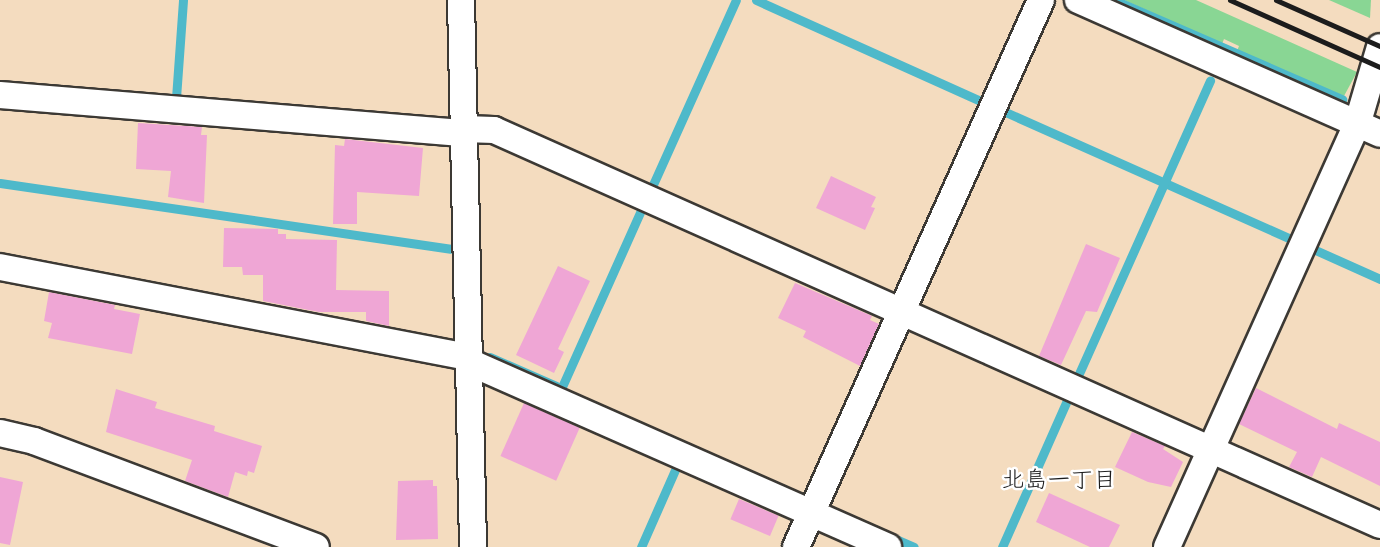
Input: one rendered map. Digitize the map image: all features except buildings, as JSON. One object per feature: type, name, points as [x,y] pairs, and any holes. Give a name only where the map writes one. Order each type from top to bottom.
[{"type":"street","points":[[461,0],[473,547]]},
{"type":"street","points":[[796,547],[1041,0]]},
{"type":"street","points":[[1078,0],[1368,130]]},
{"type":"street","points":[[1167,547],[1210,449],[1368,130],[1380,47]]},
{"type":"street","points":[[0,95],[464,131],[494,130],[1380,525]]},
{"type":"street","points":[[0,267],[469,359],[888,547]]},
{"type":"street","points":[[0,433],[34,441],[263,537],[316,547]]},
{"type":"green space","points":[[1124,0],[1196,0],[1357,72],[1344,96],[1237,51],[1239,46],[1224,39],[1222,44]]},
{"type":"green space","points":[[1329,0],[1371,0],[1370,18]]},
{"type":"waterway","points":[[176,98],[183,0]]},
{"type":"waterway","points":[[651,189],[736,0]]},
{"type":"waterway","points":[[756,0],[979,100]]},
{"type":"waterway","points":[[1114,0],[1342,99]]},
{"type":"waterway","points":[[1077,378],[1210,80]]},
{"type":"waterway","points":[[1001,110],[1291,239]]},
{"type":"waterway","points":[[0,183],[450,249]]},
{"type":"waterway","points":[[561,389],[642,208]]},
{"type":"waterway","points":[[1311,248],[1380,279]]},
{"type":"waterway","points":[[490,357],[556,386]]},
{"type":"waterway","points":[[1002,547],[1069,396]]},
{"type":"waterway","points":[[641,547],[679,461]]},
{"type":"waterway","points":[[889,536],[914,547]]},
{"type":"railway","points":[[1230,0],[1380,67]]},
{"type":"railway","points":[[1276,0],[1380,46]]},
{"type":"district","name":"北島一丁目","points":[[1059,480]]}]
